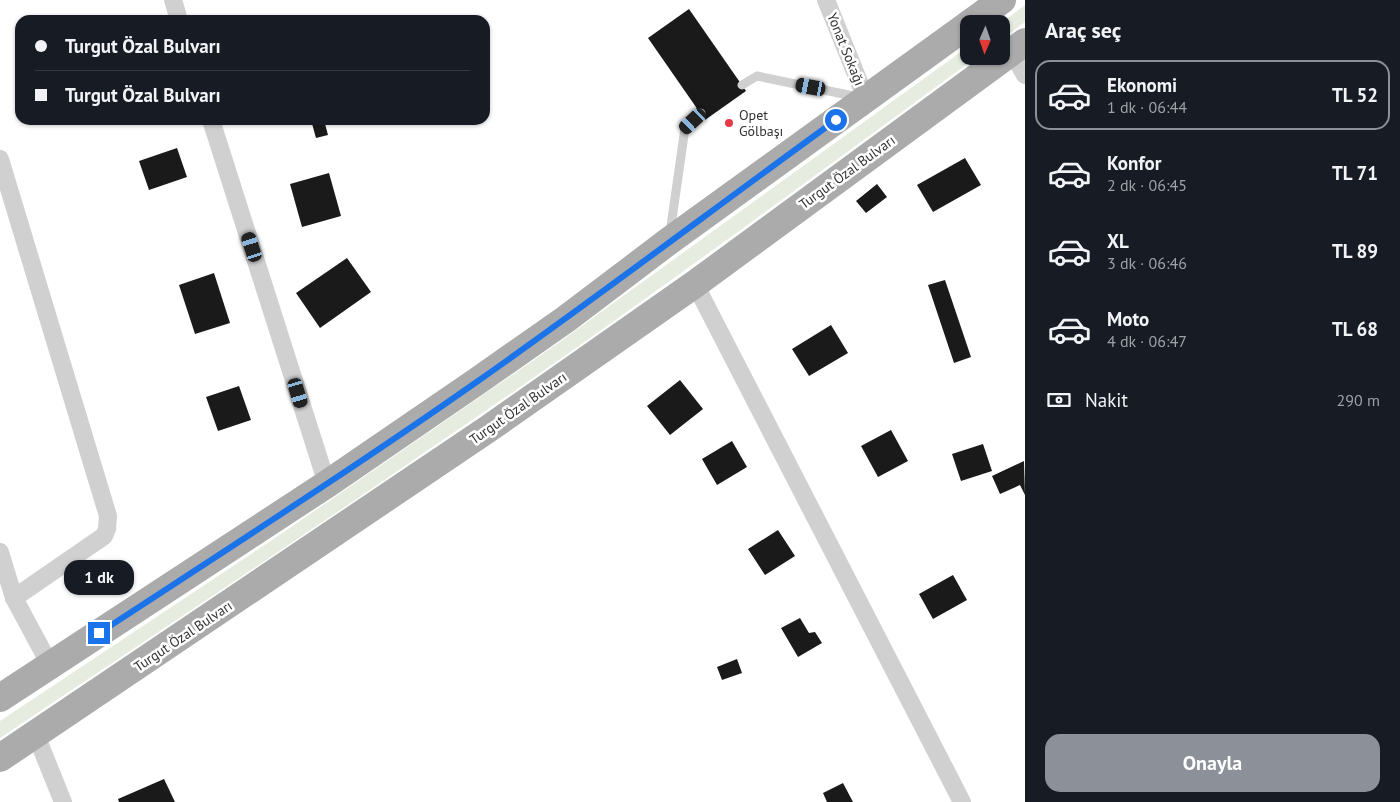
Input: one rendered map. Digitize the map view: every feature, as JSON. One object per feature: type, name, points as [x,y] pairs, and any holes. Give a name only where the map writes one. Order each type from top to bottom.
[{"type":"main road","points":[[981,15],[1002,0]]},
{"type":"main road","points":[[0,698],[327,484],[558,324],[669,241],[960,30]]},
{"type":"main road","name":"Turgut Özal Bulvarı","points":[[0,758],[488,429],[1021,56]]},
{"type":"street","points":[[173,0],[178,15]]},
{"type":"street","name":"Yonat Sokağı","points":[[826,0],[866,98]]},
{"type":"street","points":[[213,125],[327,484]]},
{"type":"street","points":[[0,159],[108,516],[104,536],[14,598]]},
{"type":"street","points":[[695,284],[962,802]]},
{"type":"street","points":[[0,552],[14,598],[50,665]]},
{"type":"street","points":[[36,735],[63,802]]},
{"type":"lane","points":[[742,85],[757,76],[866,98]]},
{"type":"lane","points":[[669,241],[685,128],[701,113]]},
{"type":"shaded area","points":[[1025,5],[1025,22],[1010,33],[1010,16]]},
{"type":"shaded area","points":[[960,53],[960,65],[966,65],[633,307],[517,389],[259,565],[0,738],[0,721],[281,534],[554,346]]},
{"type":"building","points":[[689,9],[746,91],[705,120],[648,38]]},
{"type":"building","points":[[312,125],[325,125],[328,135],[316,138]]},
{"type":"building","points":[[177,148],[187,177],[149,190],[139,161]]},
{"type":"building","points":[[965,158],[981,185],[933,212],[917,185]]},
{"type":"building","points":[[329,173],[341,216],[302,227],[290,184]]},
{"type":"building","points":[[877,184],[887,197],[866,213],[856,201]]},
{"type":"building","points":[[347,258],[371,292],[320,328],[296,293]]},
{"type":"building","points":[[214,273],[230,323],[195,334],[179,285]]},
{"type":"building","points":[[945,280],[971,357],[954,363],[928,285]]},
{"type":"building","points":[[831,325],[848,353],[809,376],[792,349]]},
{"type":"building","points":[[680,380],[703,409],[670,435],[647,406]]},
{"type":"building","points":[[239,386],[251,420],[218,431],[206,397]]},
{"type":"building","points":[[891,430],[908,461],[878,477],[861,446]]},
{"type":"building","points":[[732,441],[747,467],[717,485],[702,459]]},
{"type":"building","points":[[983,444],[992,471],[961,481],[952,454]]},
{"type":"building","points":[[1024,461],[1025,495],[1020,485],[1000,494],[992,476]]},
{"type":"building","points":[[778,530],[795,556],[765,575],[748,549]]},
{"type":"building","points":[[953,575],[967,600],[933,619],[919,594]]},
{"type":"building","points":[[800,618],[809,633],[815,632],[822,643],[798,657],[781,628]]},
{"type":"building","points":[[737,659],[742,673],[722,680],[717,667]]},
{"type":"building","points":[[164,779],[175,802],[119,802],[118,799]]},
{"type":"building","points":[[843,783],[853,802],[827,802],[823,793]]},
{"type":"place","name":"Opet Gölbaşı","points":[[729,123]]},
{"type":"route","points":[[99,633],[327,484],[476,382],[836,120]]}]
